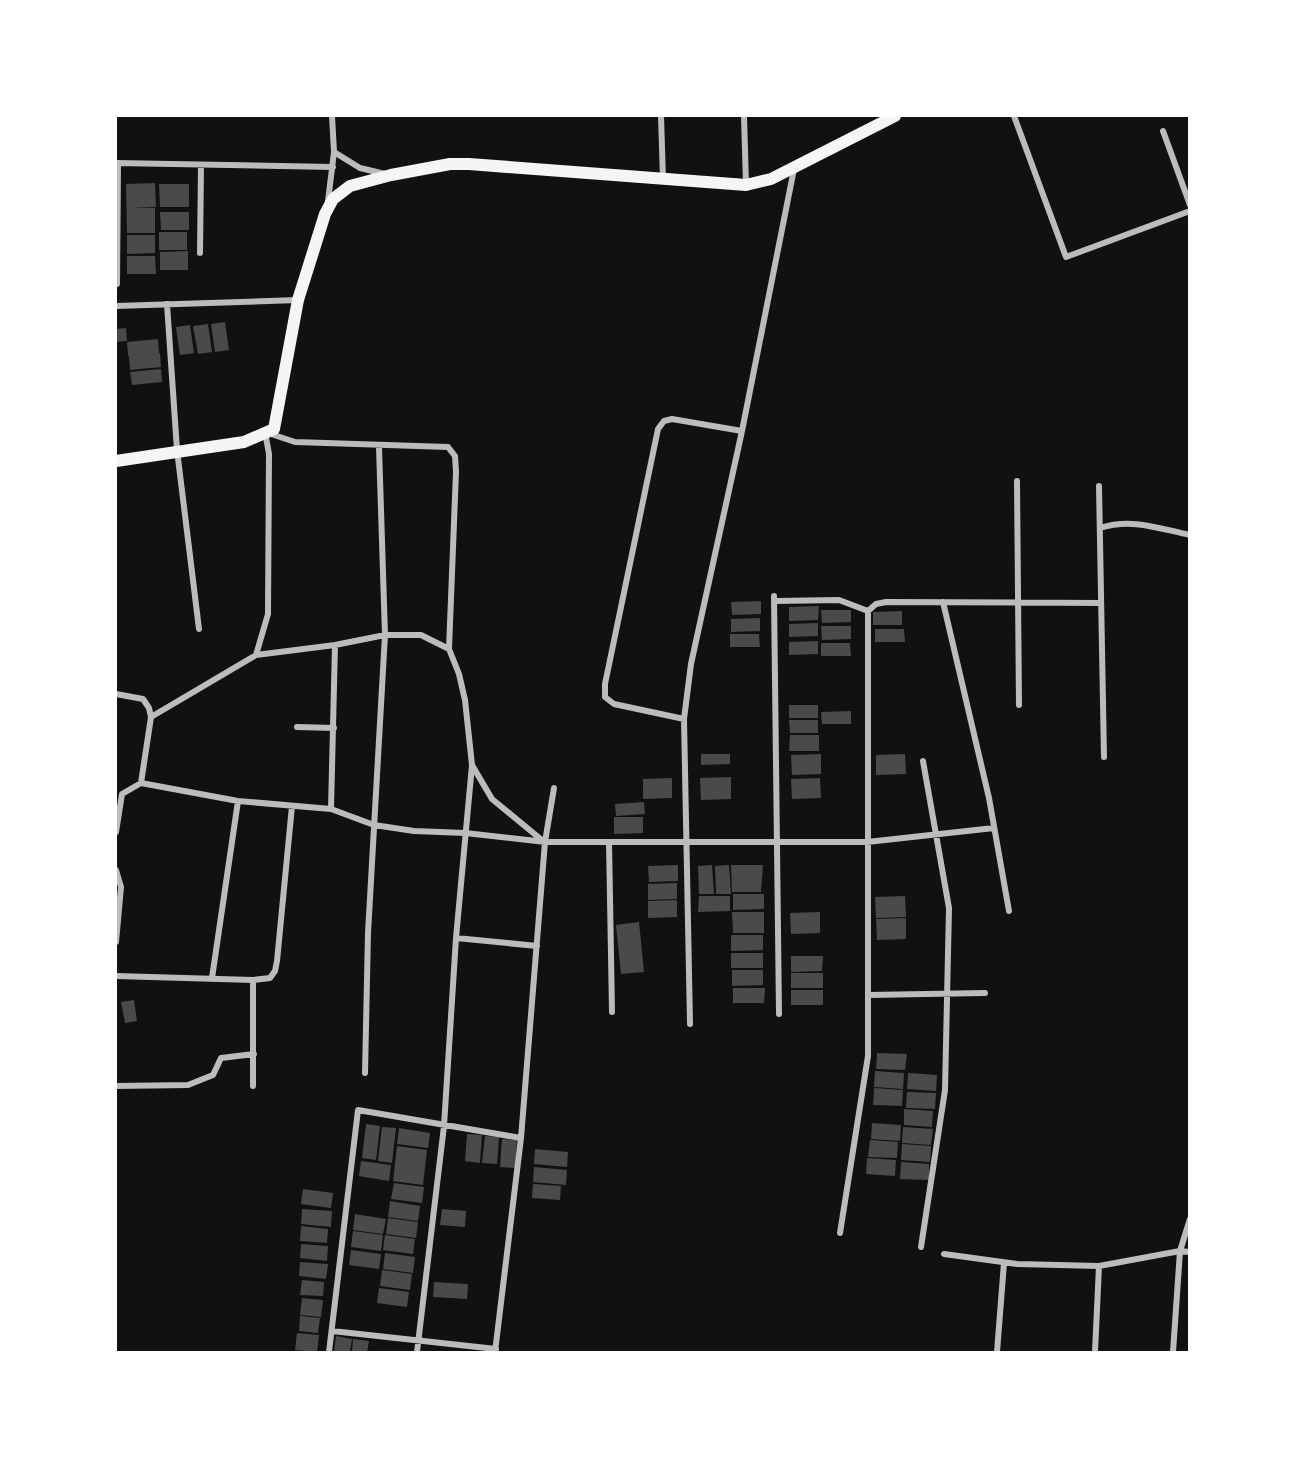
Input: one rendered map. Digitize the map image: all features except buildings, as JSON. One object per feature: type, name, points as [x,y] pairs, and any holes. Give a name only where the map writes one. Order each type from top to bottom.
[{"type":"main road","points":[[116,461],[177,450],[244,442],[274,429],[298,300],[325,214],[333,199],[350,186],[391,175],[450,164],[746,185],[771,179],[895,116]]},
{"type":"street","points":[[325,214],[332,189],[334,152],[332,116]]},
{"type":"street","points":[[661,116],[663,179]]},
{"type":"street","points":[[744,116],[746,185]]},
{"type":"street","points":[[1014,116],[1066,256],[1190,211]]},
{"type":"street","points":[[1163,131],[1190,205]]},
{"type":"street","points":[[334,152],[360,168],[391,175]]},
{"type":"street","points":[[117,284],[117,163],[333,167]]},
{"type":"street","points":[[200,253],[201,165]]},
{"type":"street","points":[[690,1024],[684,718],[691,664],[742,431],[795,166]]},
{"type":"street","points":[[116,306],[298,300]]},
{"type":"street","points":[[166,304],[177,450],[200,629]]},
{"type":"street","points":[[684,718],[614,704],[605,697],[605,684],[658,429],[664,421],[672,419],[742,431]]},
{"type":"street","points":[[256,654],[268,614],[269,454],[265,432],[295,442],[379,447],[436,445],[448,447],[455,456],[449,649],[463,691],[472,765],[456,938],[444,1126],[417,1353]]},
{"type":"street","points":[[365,1073],[374,825],[385,634],[379,447]]},
{"type":"street","points":[[1017,481],[1019,705]]},
{"type":"street","points":[[1099,486],[1104,757]]},
{"type":"street","points":[[1100,528],[1119,522],[1138,523],[1190,535]]},
{"type":"street","points":[[779,1014],[774,599],[839,600],[868,611]]},
{"type":"street","points":[[840,1233],[868,1056],[868,611],[876,604],[886,602],[1101,603]]},
{"type":"street","points":[[943,602],[989,798],[1009,912]]},
{"type":"street","points":[[151,717],[256,654],[335,645],[385,634],[421,634],[449,649]]},
{"type":"street","points":[[331,809],[335,645]]},
{"type":"street","points":[[116,694],[143,699],[149,708],[151,717],[141,783]]},
{"type":"street","points":[[297,728],[334,728]]},
{"type":"street","points":[[921,1247],[945,1090],[949,908],[923,761]]},
{"type":"street","points":[[472,765],[492,800],[545,842]]},
{"type":"street","points":[[116,832],[119,794],[141,783],[238,801],[331,809],[374,825],[414,831],[465,833],[545,842],[867,842],[994,828]]},
{"type":"street","points":[[332,1331],[495,1351],[520,1138],[545,842],[554,788]]},
{"type":"street","points":[[212,978],[238,801]]},
{"type":"street","points":[[116,976],[252,980],[270,978],[275,971],[292,806]]},
{"type":"street","points":[[609,842],[612,1012]]},
{"type":"street","points":[[116,870],[121,887],[116,942]]},
{"type":"street","points":[[456,938],[537,946]]},
{"type":"street","points":[[252,980],[253,1086]]},
{"type":"street","points":[[868,994],[985,993]]},
{"type":"street","points":[[116,1086],[188,1085],[213,1075],[221,1058],[254,1054]]},
{"type":"street","points":[[329,1353],[358,1110],[520,1138]]},
{"type":"street","points":[[1173,1353],[1180,1251],[1190,1219]]},
{"type":"street","points":[[944,1254],[1004,1263],[1099,1266],[1180,1251],[1190,1252]]},
{"type":"street","points":[[997,1353],[1004,1263]]},
{"type":"street","points":[[1095,1353],[1099,1266]]}]
